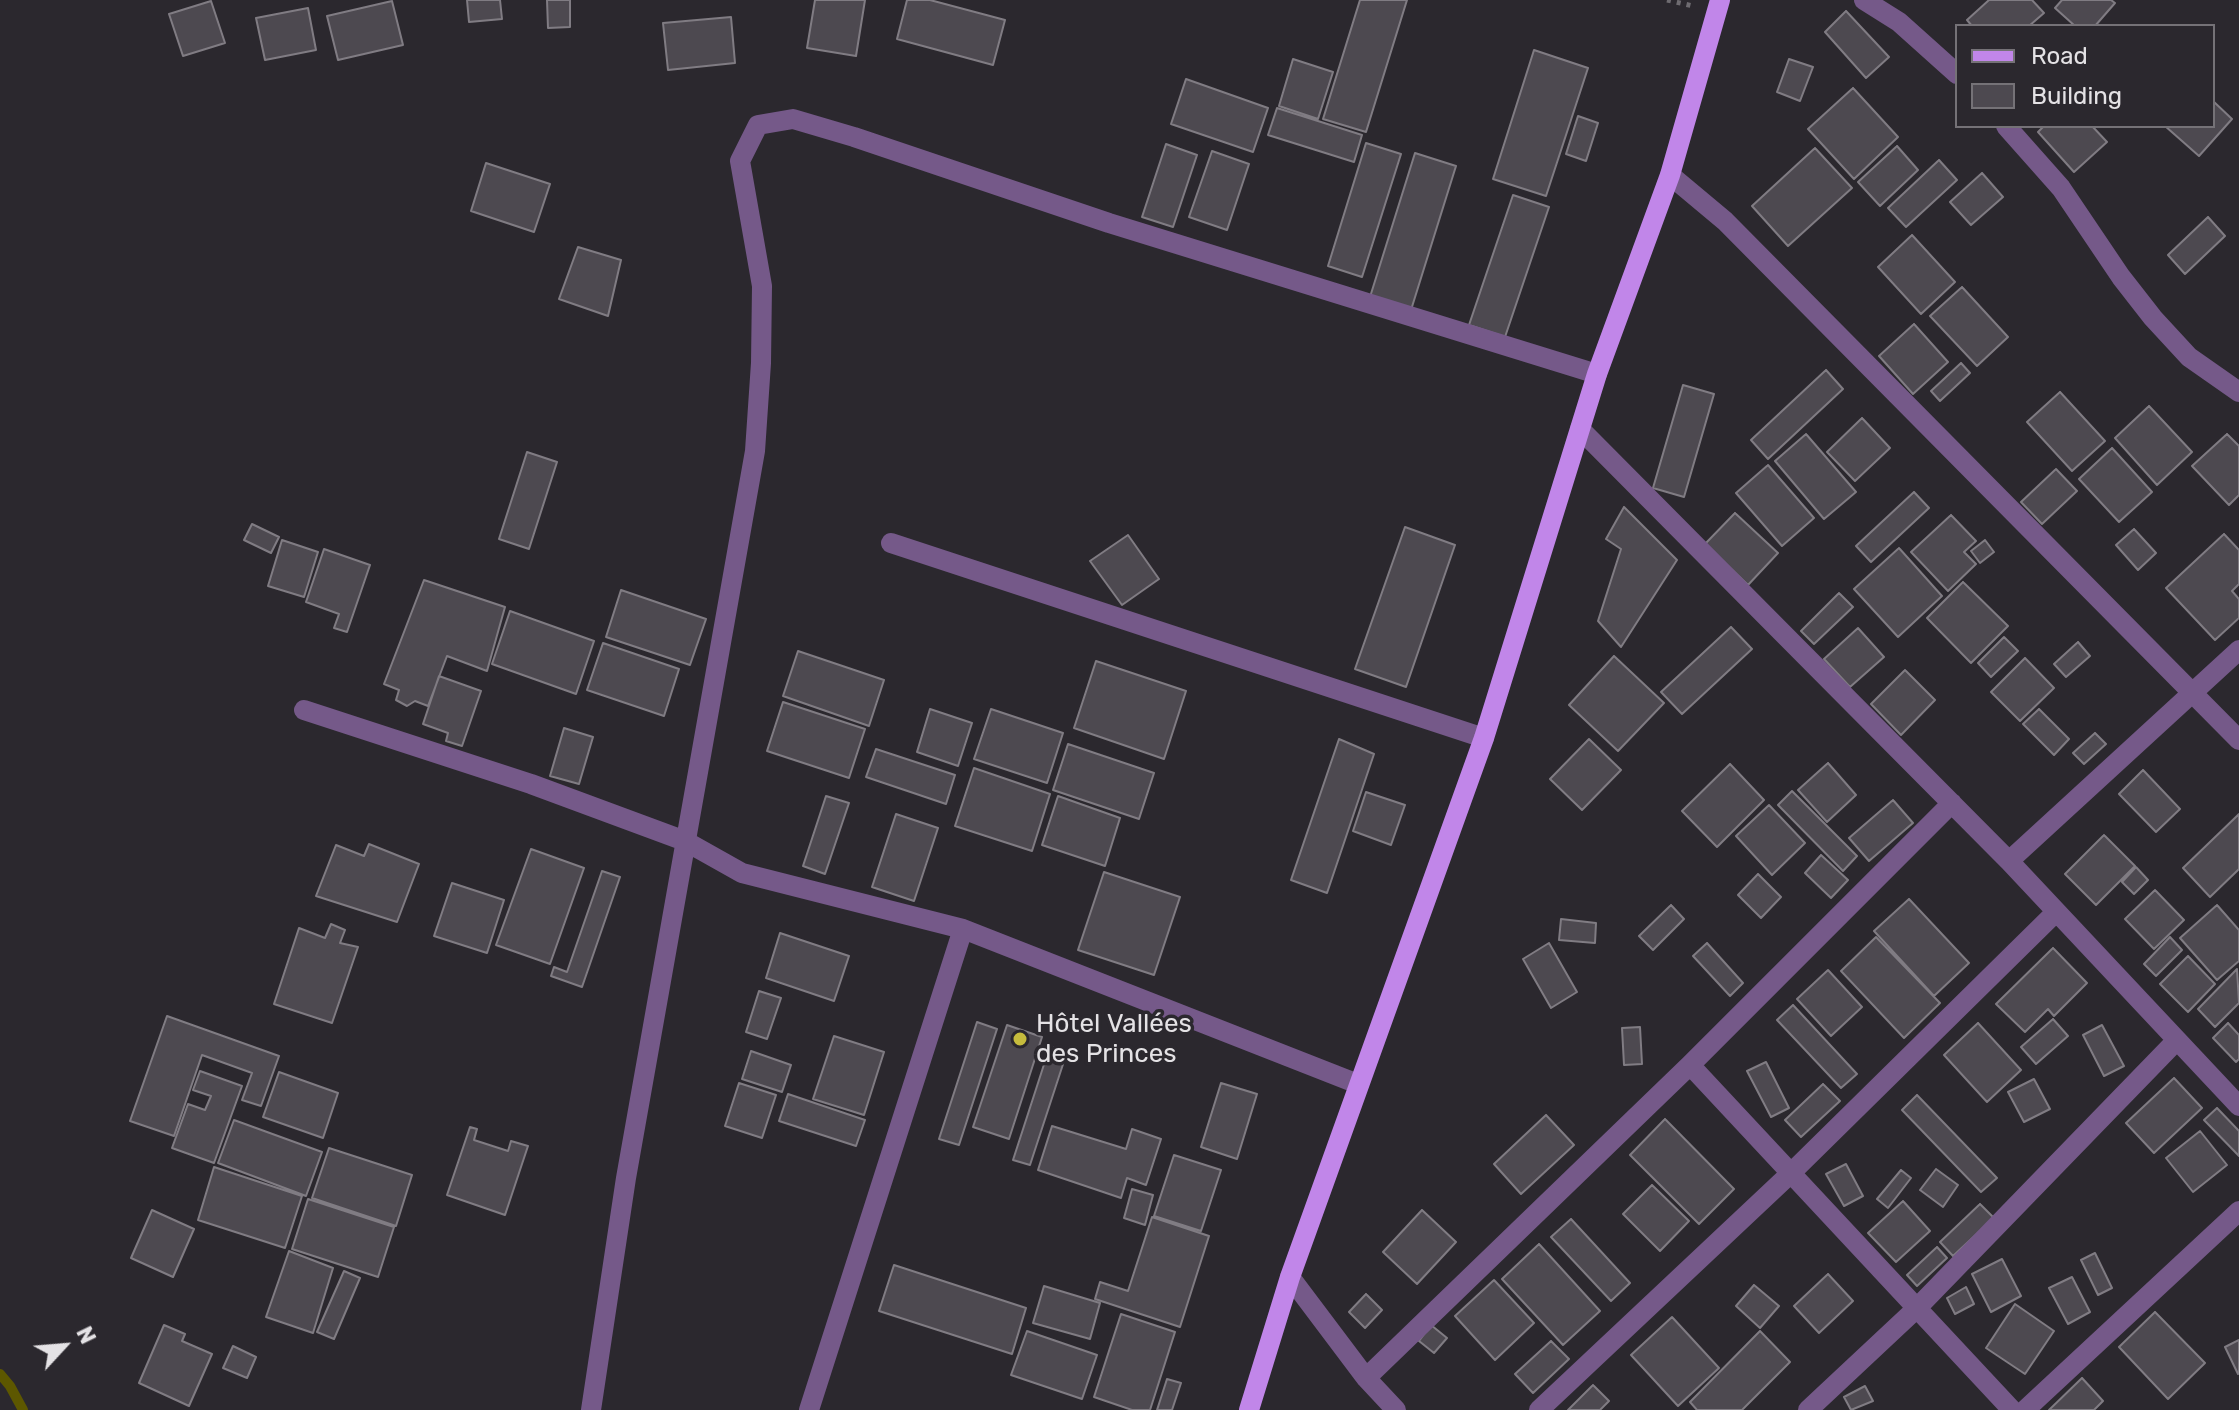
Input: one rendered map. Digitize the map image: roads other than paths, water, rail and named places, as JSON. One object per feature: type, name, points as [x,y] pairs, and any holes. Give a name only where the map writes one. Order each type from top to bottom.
[{"type":"main road","points":[[1249,1410],[1290,1277],[1484,738],[1597,374],[1670,175],[1720,0]]},
{"type":"street","points":[[1864,0],[1899,22],[1955,72]]},
{"type":"street","points":[[591,1410],[626,1178],[755,451],[762,286],[740,161],[758,125],[793,119],[854,137],[1109,223],[1597,374]]},
{"type":"street","points":[[2008,128],[2061,188],[2121,277],[2153,318],[2189,357],[2239,392]]},
{"type":"street","points":[[1670,175],[1725,221],[2239,740]]},
{"type":"street","points":[[1580,429],[2009,861],[2239,1106]]},
{"type":"street","points":[[891,543],[1484,738]]},
{"type":"street","points":[[2009,861],[2239,650]]},
{"type":"street","points":[[304,710],[531,784],[685,841],[742,873],[963,929],[1358,1084]]},
{"type":"street","points":[[1366,1378],[1690,1065],[1952,803]]},
{"type":"street","points":[[1539,1410],[1791,1173],[2056,912]]},
{"type":"street","points":[[809,1410],[963,929]]},
{"type":"street","points":[[1808,1410],[1917,1308],[2177,1040]]},
{"type":"street","points":[[1690,1065],[2012,1410]]},
{"type":"street","points":[[2025,1410],[2239,1211]]},
{"type":"street","points":[[1290,1277],[1366,1378],[1396,1410]]},
{"type":"waterway","points":[[0,1374],[23,1410]]},
{"type":"place","name":"Hôtel Vallées des Princes","points":[[1020,1039]]}]
